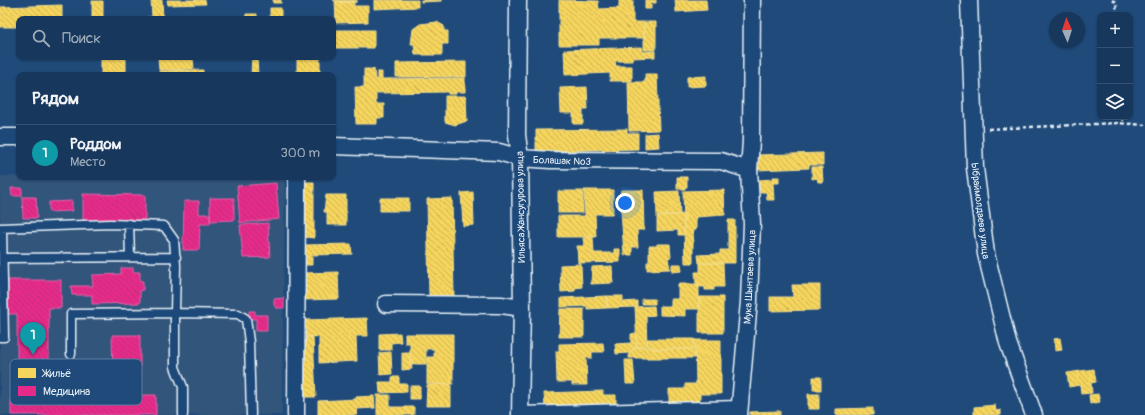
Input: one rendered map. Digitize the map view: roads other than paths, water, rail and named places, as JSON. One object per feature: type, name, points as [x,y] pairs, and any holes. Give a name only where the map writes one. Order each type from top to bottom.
[{"type":"street","name":"Ильяса Жансугурова улица","points":[[518,0],[517,135],[520,158],[522,308],[520,415]]},
{"type":"street","name":"Мука Шынтаева улица","points":[[739,412],[749,301],[752,224],[749,170],[751,141],[752,0]]},
{"type":"street","name":"Ыбраймолдаева улица","points":[[969,0],[975,168],[986,254],[1008,343],[1034,415]]},
{"type":"street","points":[[0,137],[16,138]]},
{"type":"street","name":"Болашак №3","points":[[336,146],[499,152],[520,158],[639,161],[721,161],[749,170]]},
{"type":"street","points":[[296,415],[297,180]]},
{"type":"street","points":[[386,304],[501,305],[522,308]]},
{"type":"street","points":[[520,415],[739,412]]},
{"type":"lane","points":[[129,224],[130,257]]},
{"type":"lane","points":[[0,338],[4,337],[1,228],[129,224],[164,226],[174,240],[176,257],[174,367],[183,387],[183,415]]},
{"type":"lane","points":[[3,258],[176,257]]},
{"type":"lane","points":[[71,354],[71,314],[238,314],[246,320],[251,415]]},
{"type":"place","name":"Роддом","points":[[33,355]]}]
